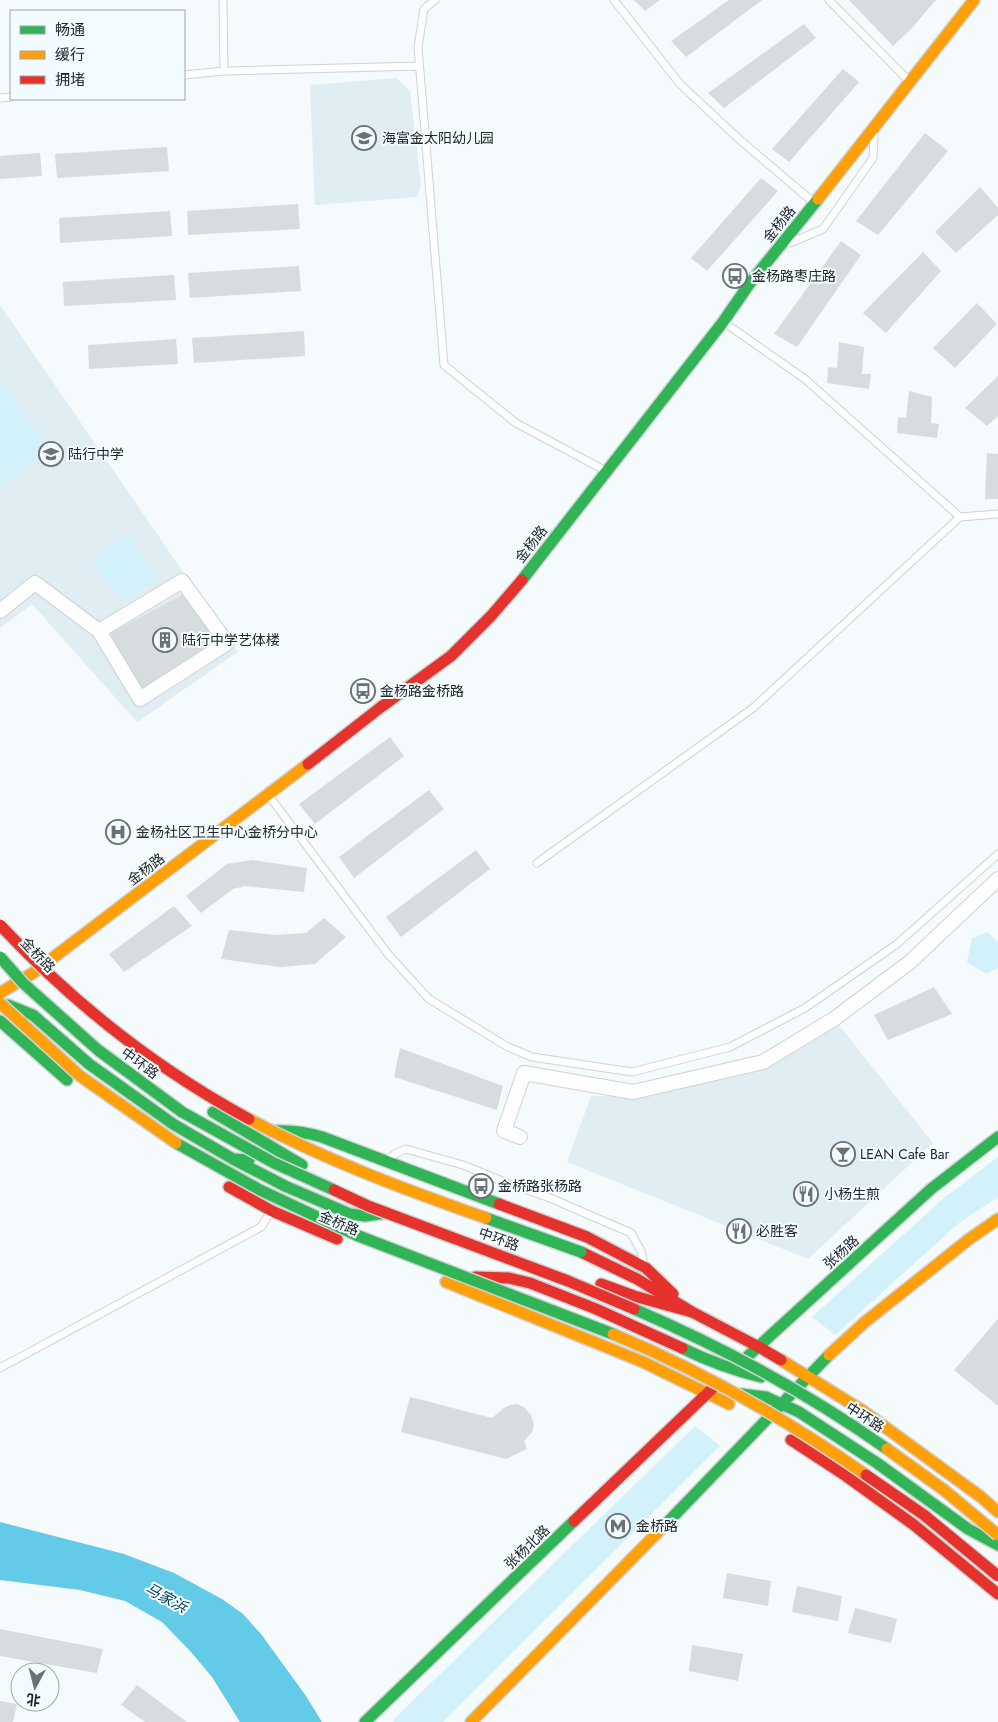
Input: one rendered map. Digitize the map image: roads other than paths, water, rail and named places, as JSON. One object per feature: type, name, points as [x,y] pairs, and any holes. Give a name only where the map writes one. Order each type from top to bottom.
[{"type":"main road","name":"金杨路","points":[[0,994],[33,973],[381,707],[451,656],[491,616],[532,567],[723,322],[750,282],[815,203],[974,0]]},
{"type":"main road","points":[[0,925],[61,987],[111,1029],[158,1063],[259,1124],[315,1152],[378,1178],[581,1252],[637,1279],[692,1312],[759,1347],[863,1411],[981,1497],[998,1512]]},
{"type":"main road","name":"金桥路","points":[[0,936],[33,973],[107,1039],[181,1092]]},
{"type":"main road","points":[[0,936],[32,973],[61,1001],[148,1078],[228,1138]]},
{"type":"main road","name":"中环路","points":[[0,957],[23,983],[98,1050],[182,1112],[274,1163],[368,1206],[568,1281],[670,1324],[764,1372],[856,1427],[944,1490],[998,1535]]},
{"type":"main road","points":[[0,974],[7,976],[33,973]]},
{"type":"main road","points":[[0,1004],[8,1005],[33,1016],[89,1064],[173,1124],[285,1186],[350,1214],[365,1216],[410,1210]]},
{"type":"main road","points":[[0,1004],[80,1076],[168,1139],[260,1190],[356,1235],[553,1310],[654,1352],[746,1399],[836,1454],[924,1515],[998,1576]]},
{"type":"main road","points":[[0,1021],[82,1091]]},
{"type":"main road","points":[[203,1106],[302,1166],[367,1193]]},
{"type":"main road","points":[[249,1134],[286,1130],[305,1132],[322,1137],[587,1237],[646,1268],[692,1312]]},
{"type":"main road","name":"张杨路","points":[[708,1393],[931,1189],[998,1137]]},
{"type":"main road","points":[[234,1159],[302,1166]]},
{"type":"main road","name":"金桥路","points":[[223,1183],[272,1211],[363,1250]]},
{"type":"main road","points":[[393,1203],[634,1296],[692,1312]]},
{"type":"main road","points":[[471,1722],[687,1503],[768,1425],[782,1402],[807,1377],[865,1322],[968,1240],[998,1219]]},
{"type":"main road","points":[[740,1410],[643,1362],[429,1276],[509,1278],[530,1283],[596,1309],[732,1370],[765,1378],[807,1377]]},
{"type":"main road","points":[[708,1393],[751,1394],[782,1402],[796,1409],[859,1450],[966,1529],[998,1545]]},
{"type":"main road","name":"张杨北路","points":[[365,1722],[708,1393]]},
{"type":"main road","points":[[768,1425],[846,1476],[914,1525],[998,1594]]},
{"type":"street","points":[[0,611],[35,583],[98,631],[140,699],[227,643],[182,581],[98,631]]},
{"type":"street","points":[[520,1137],[504,1131],[524,1073],[633,1092],[763,1062],[834,1018],[910,962],[998,879]]},
{"type":"lane","points":[[223,0],[224,70]]},
{"type":"lane","points":[[435,0],[424,9],[418,48],[444,365],[516,423],[606,471]]},
{"type":"lane","points":[[614,0],[680,84],[740,140],[815,203]]},
{"type":"lane","points":[[829,0],[910,82]]},
{"type":"lane","points":[[185,76],[224,70],[419,66]]},
{"type":"lane","points":[[780,247],[823,229],[873,158],[874,127]]},
{"type":"lane","points":[[723,322],[805,380],[960,517]]},
{"type":"lane","points":[[537,863],[753,708],[960,517],[998,514]]},
{"type":"lane","points":[[268,795],[388,954],[429,999],[508,1048],[532,1057],[632,1072],[730,1048],[805,1008],[897,944],[998,854]]},
{"type":"lane","points":[[386,1162],[395,1154],[406,1149],[463,1165],[507,1184],[550,1198],[631,1233],[641,1251],[646,1268]]},
{"type":"lane","points":[[0,1368],[261,1227],[272,1211]]},
{"type":"water","name":"马家浜","points":[[0,1522],[124,1554],[174,1573],[222,1599],[243,1614],[261,1634],[306,1696],[322,1722],[240,1722],[212,1677],[162,1622],[125,1601],[80,1590],[0,1580]]},
{"type":"place","name":"海富金太阳幼儿园","points":[[364,138]]},
{"type":"place","name":"金杨路枣庄路","points":[[735,276]]},
{"type":"place","name":"陆行中学","points":[[51,454]]},
{"type":"place","name":"陆行中学艺体楼","points":[[165,640]]},
{"type":"place","name":"金杨路金桥路","points":[[363,691]]},
{"type":"place","name":"金杨社区卫生中心金桥分中心","points":[[118,832]]},
{"type":"place","name":"LEAN Cafe Bar","points":[[843,1154]]},
{"type":"place","name":"金桥路张杨路","points":[[481,1186]]},
{"type":"place","name":"小杨生煎","points":[[806,1194]]},
{"type":"place","name":"必胜客","points":[[739,1231]]},
{"type":"place","name":"金桥路","points":[[618,1526]]}]
